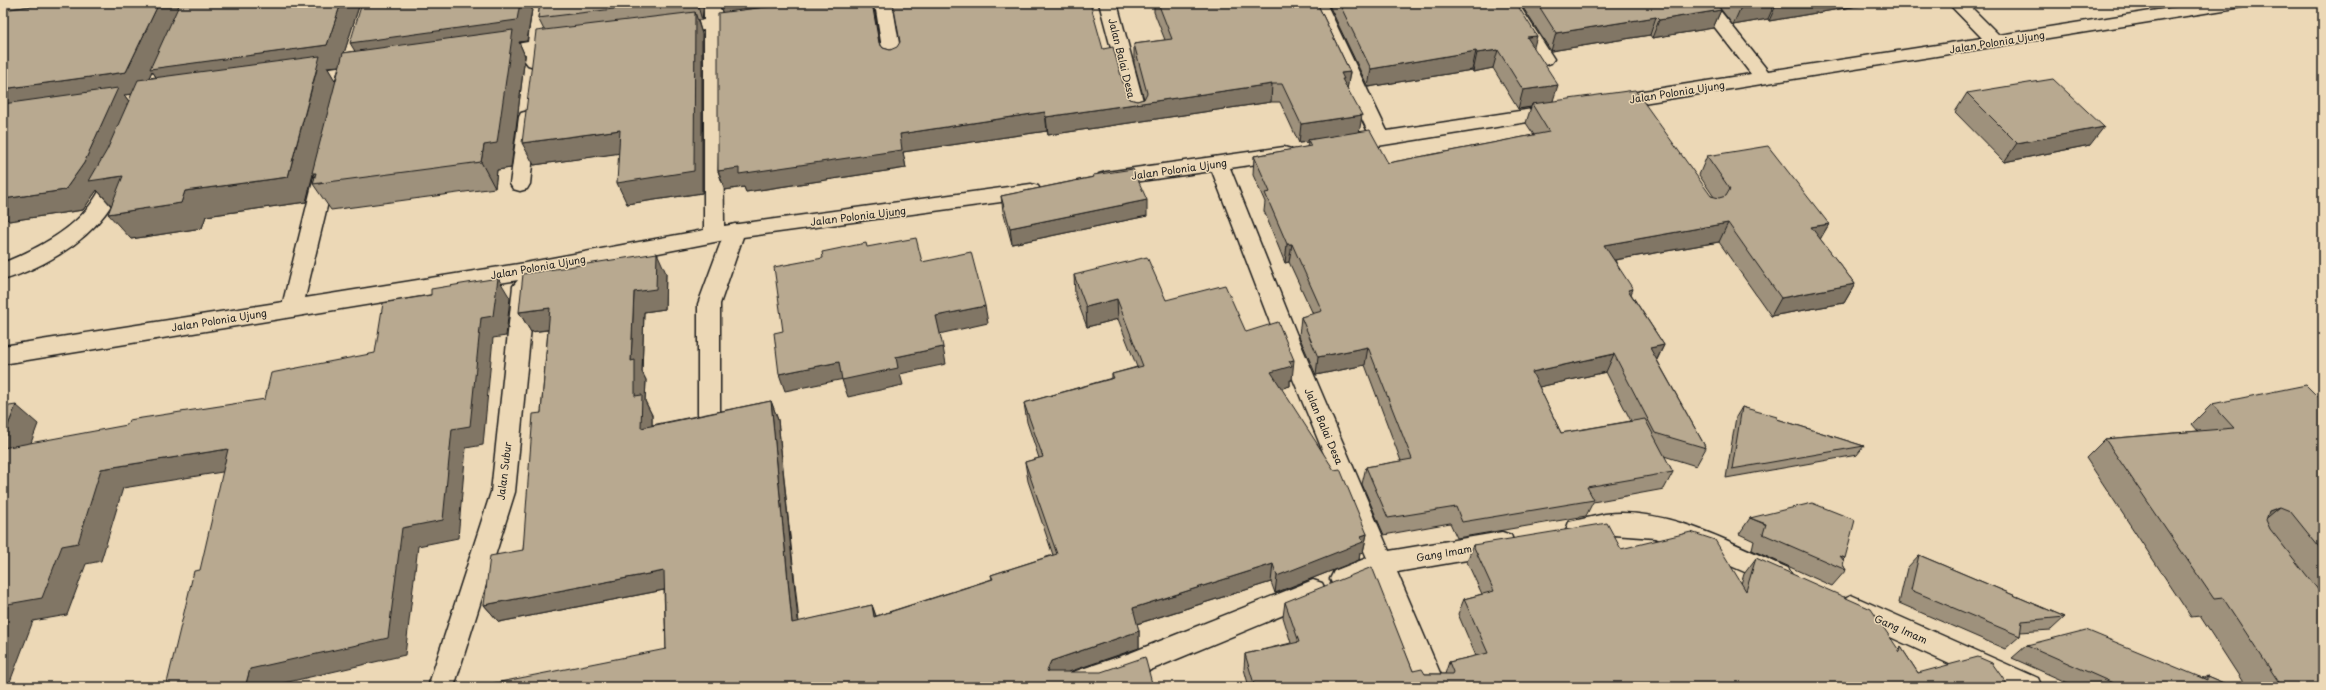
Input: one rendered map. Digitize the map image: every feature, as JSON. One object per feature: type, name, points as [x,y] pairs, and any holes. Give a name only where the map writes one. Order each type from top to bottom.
[{"type":"street","points":[[532,77],[542,3]]},
{"type":"street","points":[[713,3],[714,234]]},
{"type":"street","name":"Jalan Balai Desa","points":[[1108,3],[1136,112]]},
{"type":"street","points":[[1317,3],[1381,139]]},
{"type":"street","points":[[1509,3],[1545,59]]},
{"type":"street","points":[[1705,3],[1764,79]]},
{"type":"street","points":[[1957,3],[1996,42]]},
{"type":"street","name":"Jalan Polonia Ujung","points":[[1327,147],[1764,79],[2236,3]]},
{"type":"street","points":[[829,11],[887,4],[893,61]]},
{"type":"street","points":[[652,32],[767,18]]},
{"type":"street","points":[[474,55],[582,41]]},
{"type":"street","points":[[288,80],[380,67]]},
{"type":"street","points":[[1634,99],[1648,118]]},
{"type":"street","points":[[520,184],[530,100]]},
{"type":"street","points":[[292,308],[331,148]]},
{"type":"street","name":"Jalan Polonia Ujung","points":[[1085,183],[1304,151]]},
{"type":"street","points":[[3,272],[36,257],[69,235],[94,214],[110,189],[125,154]]},
{"type":"street","name":"Jalan Balai Desa","points":[[1218,164],[1228,184],[1285,333],[1383,563],[1433,687]]},
{"type":"street","name":"Jalan Polonia Ujung","points":[[3,355],[525,270],[714,234],[930,206],[1046,189]]},
{"type":"street","points":[[709,414],[709,304],[734,231]]},
{"type":"street","name":"Jalan Subur","points":[[441,687],[503,492],[525,270]]},
{"type":"street","points":[[1553,534],[1615,524],[1655,527],[1713,547],[1799,584]]},
{"type":"street","name":"Gang Imam","points":[[1064,687],[1132,665],[1383,563],[1522,540]]},
{"type":"street","name":"Gang Imam","points":[[1827,597],[1970,659],[2029,687]]},
{"type":"street","points":[[1970,659],[1989,687]]},
{"type":"building","points":[[54,3],[159,3],[126,72],[3,89],[3,10]]},
{"type":"building","points":[[180,3],[341,3],[327,45],[150,69]]},
{"type":"building","points":[[362,3],[520,3],[517,20],[350,43]]},
{"type":"building","points":[[540,3],[664,3],[538,18]]},
{"type":"building","points":[[798,3],[872,3],[879,43],[883,48],[890,50],[897,47],[900,42],[893,3],[1090,3],[1103,49],[1113,47],[1126,94],[1129,99],[1137,101],[1144,99],[1147,93],[1134,44],[1172,39],[1158,3],[1317,3],[1350,72],[1341,73],[1344,79],[1342,79],[1362,115],[1301,124],[1282,84],[1272,84],[1046,117],[1045,112],[900,134],[902,150],[739,174],[739,168],[718,171],[718,13]]},
{"type":"building","points":[[1339,3],[1516,3],[1537,36],[1527,37],[1558,85],[1523,90],[1498,50],[1477,53],[1476,51],[1371,69]]},
{"type":"building","points":[[1537,3],[1716,3],[1721,10],[1659,20],[1656,17],[1556,33]]},
{"type":"building","points":[[1738,3],[1763,3],[1741,7]]},
{"type":"building","points":[[695,12],[694,171],[617,183],[620,130],[522,143],[536,31]]},
{"type":"building","points":[[513,30],[497,143],[484,145],[481,162],[313,184],[316,173],[312,173],[343,53]]},
{"type":"building","points":[[320,56],[288,177],[185,191],[181,203],[108,214],[123,176],[89,181],[107,150],[138,80]]},
{"type":"building","points":[[2053,79],[2104,127],[2017,143],[1967,93]]},
{"type":"building","points":[[118,88],[84,163],[65,190],[3,199],[3,104]]},
{"type":"building","points":[[1635,90],[1711,196],[1719,198],[1726,196],[1730,189],[1707,156],[1768,146],[1829,224],[1811,227],[1855,284],[1781,298],[1728,223],[1604,245],[1633,289],[1628,290],[1664,345],[1650,348],[1706,448],[1655,433],[1614,354],[1532,372],[1561,433],[1645,419],[1673,472],[1587,487],[1594,500],[1462,522],[1456,507],[1388,518],[1366,467],[1412,459],[1368,347],[1318,357],[1301,317],[1322,311],[1292,244],[1287,244],[1265,193],[1270,192],[1254,156],[1311,146],[1308,140],[1370,130],[1388,163],[1549,132],[1532,104]]},
{"type":"building","points":[[1133,169],[1147,200],[1010,228],[1001,196],[1094,177],[1093,175]]},
{"type":"building","points":[[916,238],[922,262],[971,252],[985,306],[936,316],[943,347],[896,357],[898,368],[842,380],[839,362],[779,374],[774,333],[783,331],[774,267],[823,258],[822,252],[866,243],[867,247]]},
{"type":"building","points":[[657,253],[656,289],[634,292],[631,361],[635,360],[635,396],[642,395],[641,428],[771,401],[792,623],[872,605],[874,617],[993,579],[991,575],[1057,554],[1025,462],[1043,457],[1024,403],[1114,378],[1112,374],[1143,366],[1117,299],[1086,307],[1074,275],[1147,257],[1166,300],[1225,285],[1246,332],[1278,322],[1294,360],[1289,361],[1292,366],[1271,372],[1334,470],[1340,469],[1367,534],[1361,536],[1363,542],[1277,576],[1273,564],[1133,608],[1139,631],[1051,661],[1047,670],[1048,672],[1101,672],[1145,657],[1153,687],[475,687],[666,649],[664,571],[484,605],[490,556],[523,550],[533,414],[541,413],[550,308],[519,312],[523,274]]},
{"type":"building","points":[[498,278],[493,316],[481,318],[470,426],[452,429],[443,520],[402,528],[388,638],[250,669],[245,687],[166,687],[194,571],[200,570],[228,449],[101,469],[78,543],[62,546],[42,598],[8,604],[3,617],[3,448],[127,425],[129,420],[265,399],[271,373],[375,353],[383,303],[431,295],[431,289]]},
{"type":"building","points":[[2306,385],[2317,396],[2323,395],[2323,552],[2290,511],[2280,507],[2269,511],[2266,520],[2270,529],[2323,596],[2323,687],[2282,687],[2223,598],[2214,599],[2105,439],[2234,428],[2212,404]]},
{"type":"building","points":[[16,405],[3,438],[3,407]]},
{"type":"building","points":[[1742,407],[1777,417],[1777,419],[1864,446],[1732,469]]},
{"type":"building","points":[[1812,503],[1855,520],[1845,558],[1840,556],[1844,561],[1843,565],[1846,570],[1763,534],[1766,524],[1750,518]]},
{"type":"building","points":[[1607,523],[1621,549],[1691,532],[1715,540],[1746,591],[1756,558],[1871,609],[1900,652],[1901,647],[1918,673],[1978,657],[1992,663],[2009,687],[1255,687],[1245,654],[1299,642],[1285,602],[1372,567],[1413,671],[1422,669],[1425,674],[1452,674],[1453,672],[1449,662],[1488,653],[1464,599],[1494,591],[1473,545]]},
{"type":"building","points":[[1919,555],[2065,617],[2022,621],[2020,636],[1911,590]]},
{"type":"building","points":[[2086,630],[2207,680],[2207,676],[2233,687],[2122,687],[2027,645]]}]
